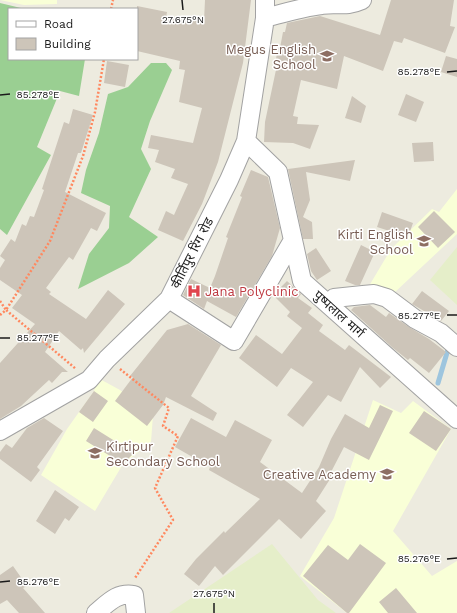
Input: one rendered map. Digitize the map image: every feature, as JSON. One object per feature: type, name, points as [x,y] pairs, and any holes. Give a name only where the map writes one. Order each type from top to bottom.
[{"type":"street","name":"कीर्तिपुर रिंग रोड","points":[[0,431],[89,380],[107,359],[169,300],[230,180],[246,141],[265,18],[265,0]]},
{"type":"street","points":[[265,18],[313,6],[324,4],[344,6],[362,0]]},
{"type":"street","name":"पुष्पलाल मार्ग","points":[[246,141],[278,172],[302,281],[457,419]]},
{"type":"street","points":[[169,300],[234,341],[293,240]]},
{"type":"street","points":[[328,304],[334,298],[363,295],[374,294],[387,298],[415,319],[441,333],[457,347]]},
{"type":"street","points":[[96,613],[117,596],[124,594],[134,595],[136,613]]},
{"type":"path","points":[[0,315],[6,310],[50,241],[83,156],[95,112],[104,60]]},
{"type":"path","points":[[0,301],[6,310],[89,380]]},
{"type":"path","points":[[107,359],[169,408],[163,426],[178,436],[155,488],[173,520],[124,594]]},
{"type":"shaded area","points":[[0,0],[57,0],[57,4],[24,5]]},
{"type":"shaded area","name":"Kirti English School","points":[[457,189],[457,234],[394,293],[369,286],[391,249],[432,209],[439,212]]},
{"type":"shaded area","points":[[457,247],[457,305],[430,280]]},
{"type":"shaded area","name":"Kirtipur Secondary School","points":[[98,378],[120,390],[153,415],[151,442],[123,464],[95,511],[41,475],[67,429],[94,391]]},
{"type":"shaded area","name":"Creative Academy","points":[[373,400],[401,413],[413,401],[451,429],[393,531],[432,576],[457,561],[457,613],[347,613],[300,576],[334,518]]},
{"type":"shaded area","points":[[272,544],[318,600],[336,613],[169,613]]},
{"type":"green space","points":[[0,3],[21,8],[8,8],[8,60],[85,60],[79,96],[60,91],[37,147],[51,155],[7,235],[0,229]]},
{"type":"green space","points":[[151,63],[166,63],[172,70],[150,121],[141,149],[151,169],[129,217],[158,237],[129,263],[78,289],[89,254],[109,228],[110,206],[81,193],[86,170],[99,133],[108,94],[128,87]]},
{"type":"building","points":[[205,0],[251,0],[243,63],[218,162],[202,204],[183,241],[158,230],[166,211],[174,215],[188,184],[171,178],[175,169],[155,162],[159,150],[148,148],[151,135],[193,143],[202,108],[179,102],[185,70],[179,69],[180,61],[138,51],[137,6],[167,12],[166,18],[204,21]]},
{"type":"building","points":[[391,0],[454,0],[450,26],[455,27],[445,53],[404,38],[402,43],[394,41],[383,71],[344,56],[337,89],[301,80],[293,116],[298,117],[297,124],[319,125],[310,149],[293,143],[264,142],[265,122],[277,65],[275,65],[278,47],[280,48],[283,32],[285,32],[287,23],[320,16],[380,35]]},
{"type":"building","points":[[446,56],[457,59],[457,77],[441,72]]},
{"type":"building","points":[[107,61],[129,65],[125,87],[104,83]]},
{"type":"building","points":[[406,94],[424,102],[416,122],[398,115]]},
{"type":"building","points":[[352,96],[366,106],[361,123],[345,118]]},
{"type":"building","points":[[73,109],[93,115],[81,153],[78,153],[65,192],[106,213],[97,231],[91,228],[73,260],[69,257],[46,288],[51,292],[49,294],[86,319],[108,290],[125,304],[84,353],[83,348],[81,350],[59,331],[45,352],[68,372],[62,372],[52,383],[49,380],[21,406],[0,419],[0,363],[35,324],[12,308],[22,295],[0,280],[0,268],[5,260],[0,256],[11,239],[15,242],[22,224],[26,226],[30,216],[34,217],[44,190],[42,189],[64,122],[69,124]]},
{"type":"building","points":[[433,142],[434,161],[414,162],[412,143]]},
{"type":"building","points":[[355,160],[350,181],[306,172],[310,200],[303,217],[312,222],[313,239],[303,239],[288,169]]},
{"type":"building","points":[[251,170],[268,177],[280,228],[272,256],[236,317],[207,301],[204,309],[183,295],[191,279],[210,288],[228,238],[226,237],[242,197],[240,196]]},
{"type":"building","points":[[434,211],[455,232],[438,248],[418,227]]},
{"type":"building","points":[[382,212],[413,223],[408,237],[377,227]]},
{"type":"building","points":[[361,245],[375,252],[360,285],[355,285],[345,281]]},
{"type":"building","points":[[316,248],[331,271],[317,280],[311,271],[307,254]]},
{"type":"building","points":[[287,281],[301,294],[298,298],[312,308],[308,313],[323,325],[319,331],[345,350],[349,345],[391,377],[380,388],[360,367],[341,402],[328,395],[303,427],[287,415],[313,382],[291,368],[277,387],[239,358],[256,335],[282,354],[302,328],[287,316],[290,312],[273,295]]},
{"type":"building","points":[[422,291],[449,311],[441,321],[412,304]]},
{"type":"building","points":[[370,305],[386,317],[389,313],[446,352],[429,373],[410,358],[408,360],[393,348],[351,310],[354,307]]},
{"type":"building","points":[[188,324],[221,345],[191,396],[217,413],[213,421],[166,397],[163,405],[147,426],[115,401],[133,377],[130,376],[167,330]]},
{"type":"building","points":[[94,391],[108,401],[93,422],[79,412]]},
{"type":"building","points":[[380,405],[393,411],[369,460],[344,447],[330,474],[332,476],[316,501],[326,511],[301,539],[279,519],[223,575],[215,566],[199,586],[184,574],[196,559],[224,531],[225,533],[260,499],[209,470],[210,467],[175,447],[191,418],[226,437],[235,420],[272,440],[260,462],[302,493],[319,467],[331,439],[345,414],[369,428]]},
{"type":"building","points":[[424,411],[451,429],[436,451],[409,433]]},
{"type":"building","points":[[44,418],[63,431],[37,467],[40,470],[31,482],[0,459],[0,452],[6,444],[12,448],[27,428]]},
{"type":"building","points":[[94,428],[134,453],[123,464],[86,441]]},
{"type":"building","points":[[55,490],[79,507],[69,521],[65,518],[55,534],[36,521]]},
{"type":"building","points":[[360,544],[386,563],[349,613],[347,613],[303,576],[328,545],[348,560]]},
{"type":"building","points":[[13,566],[27,586],[23,588],[45,613],[19,613],[7,600],[0,604],[0,575]]},
{"type":"building","points":[[396,588],[417,613],[388,613],[379,602]]},
{"type":"waterway","points":[[438,383],[449,346]]},
{"type":"place","name":"Megus English School","points":[[327,56]]},
{"type":"place","name":"Kirti English School","points":[[424,241]]},
{"type":"place","name":"Jana Polyclinic","points":[[194,291]]},
{"type":"place","name":"Kirtipur Secondary School","points":[[95,453]]},
{"type":"place","name":"Creative Academy","points":[[387,474]]}]
